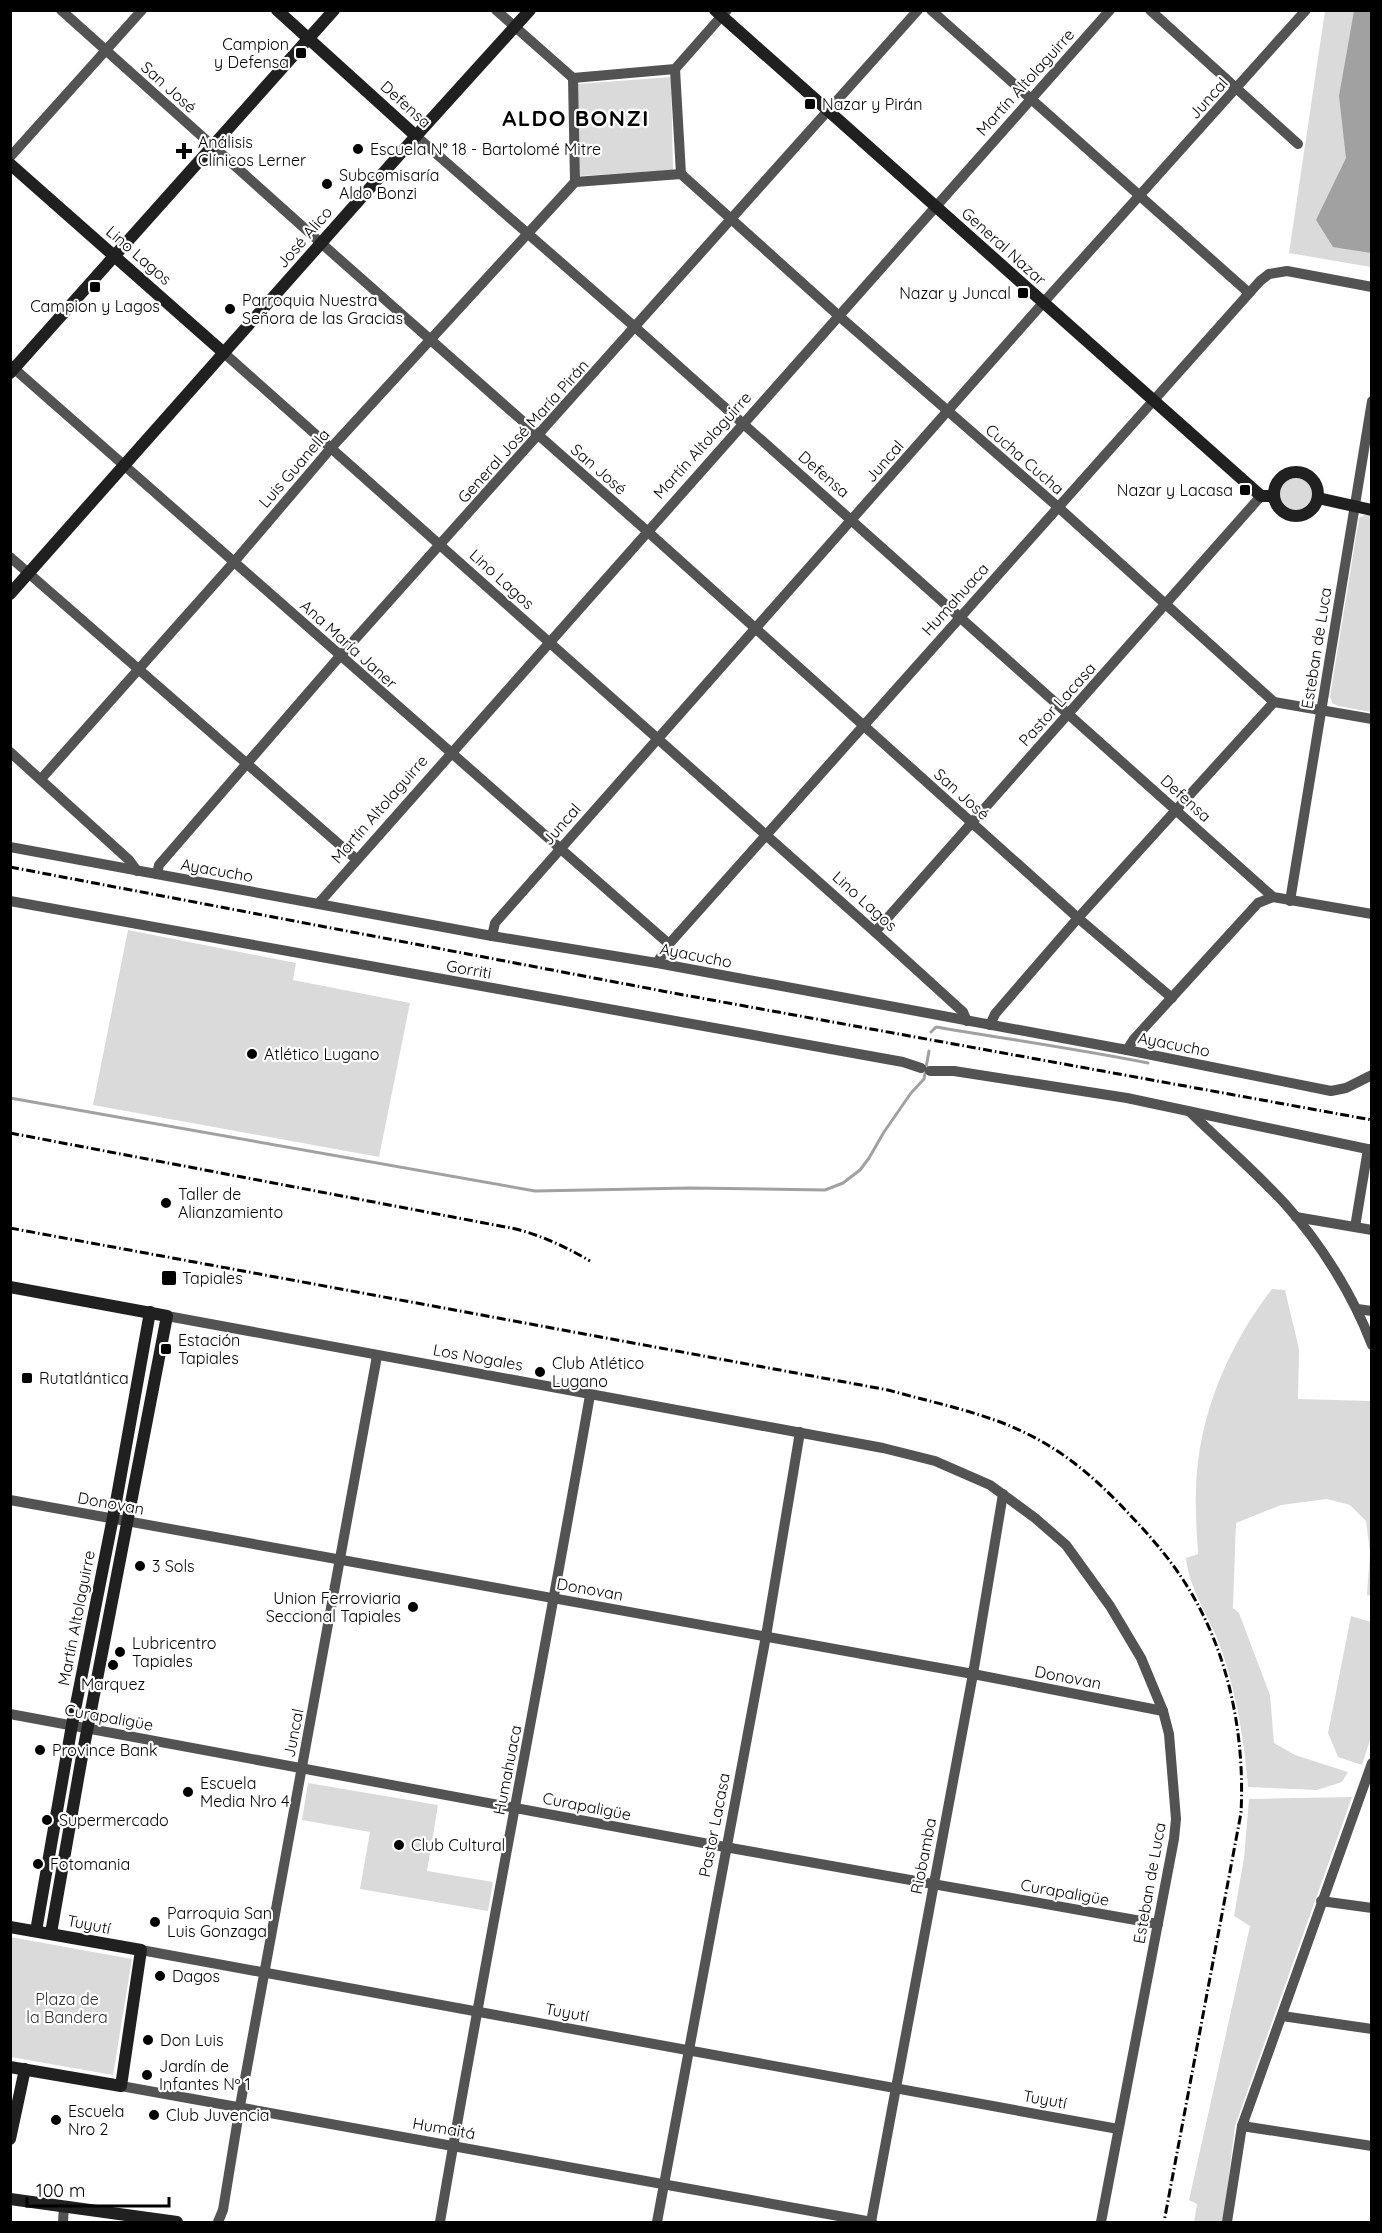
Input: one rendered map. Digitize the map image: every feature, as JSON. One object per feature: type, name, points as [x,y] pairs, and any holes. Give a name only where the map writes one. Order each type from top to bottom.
[{"type":"street","name":"San José","points":[[61,10],[647,531],[970,822],[1172,998]]},
{"type":"street","points":[[10,157],[142,10]]},
{"type":"street","name":"Defensa","points":[[277,10],[1274,897],[1371,914]]},
{"type":"street","points":[[12,368],[334,10]]},
{"type":"street","points":[[496,10],[573,78],[675,69]]},
{"type":"street","name":"José Alico","points":[[10,594],[530,10]]},
{"type":"street","name":"General José María Pirán","points":[[157,874],[159,865],[340,656],[636,328],[918,10]]},
{"type":"street","points":[[932,10],[1249,292]]},
{"type":"street","name":"Martín Altolaguirre","points":[[319,903],[1110,10]]},
{"type":"street","points":[[1150,10],[1298,144]]},
{"type":"street","name":"Juncal","points":[[492,936],[495,923],[560,849],[1043,303],[1306,10]]},
{"type":"street","points":[[573,78],[575,182],[681,174],[675,69],[721,12]]},
{"type":"street","name":"General Nazar","points":[[721,12],[829,112],[1261,496]]},
{"type":"street","name":"Lino Lagos","points":[[10,164],[875,932],[963,1012],[967,1021]]},
{"type":"street","name":"Cucha Cucha","points":[[681,174],[839,316],[1058,507],[1274,702]]},
{"type":"street","name":"Luis Guanella","points":[[41,779],[234,562],[331,448],[575,182]]},
{"type":"street","name":"Humahuaca","points":[[657,963],[669,944],[765,834],[1249,292],[1269,274],[1287,271],[1371,287]]},
{"type":"street","name":"Ana María Janer","points":[[12,368],[669,944]]},
{"type":"street","name":"Esteban de Luca","points":[[1290,901],[1371,401]]},
{"type":"street","points":[[1301,472],[1313,480],[1317,486],[1317,498],[1308,511],[1294,515],[1281,509],[1274,496],[1277,483],[1282,477],[1301,472]]},
{"type":"street","points":[[1261,496],[1274,496]]},
{"type":"street","name":"Pastor Lacasa","points":[[875,932],[1261,496]]},
{"type":"street","points":[[1317,498],[1371,510]]},
{"type":"street","points":[[10,557],[356,859]]},
{"type":"street","points":[[990,1025],[995,1014],[1078,918],[1274,702],[1371,719]]},
{"type":"street","points":[[10,752],[129,860],[137,871]]},
{"type":"street","name":"Ayacucho","points":[[10,847],[492,936],[657,963],[1127,1050],[1331,1091],[1346,1088],[1371,1075]]},
{"type":"street","points":[[1127,1050],[1134,1039],[1258,903],[1274,897]]},
{"type":"street","name":"Gorriti","points":[[10,901],[903,1062],[926,1069],[954,1071],[1127,1098],[1370,1149]]},
{"type":"street","points":[[1190,1113],[1296,1216],[1357,1309],[1371,1345]]},
{"type":"street","points":[[1355,1227],[1370,1149]]},
{"type":"street","points":[[1296,1216],[1371,1230]]},
{"type":"street","name":"Los Nogales","points":[[10,1287],[892,1450],[935,1461],[966,1473],[1003,1494]]},
{"type":"street","points":[[1357,1309],[1371,1311]]},
{"type":"street","name":"Martín Altolaguirre","points":[[36,1931],[72,1725],[113,1519],[150,1312]]},
{"type":"street","name":"Martín Altolaguirre","points":[[51,1933],[87,1728],[167,1316]]},
{"type":"street","name":"Juncal","points":[[218,2223],[223,2210],[377,1356]]},
{"type":"street","name":"Humahuaca","points":[[440,2223],[476,2012],[555,1598],[590,1395]]},
{"type":"street","name":"Pastor Lacasa","points":[[657,2223],[687,2051],[766,1636],[800,1432]]},
{"type":"street","name":"Esteban de Luca","points":[[1003,1494],[1059,1538],[1073,1554],[1125,1629],[1141,1658],[1163,1711],[1169,1734],[1176,1819],[1174,1839],[1101,2223]]},
{"type":"street","name":"Riobamba","points":[[871,2222],[973,1674],[1003,1494]]},
{"type":"street","name":"Donovan","points":[[10,1500],[766,1636],[1163,1711]]},
{"type":"street","name":"Curapaligüe","points":[[10,1714],[725,1847],[1158,1924]]},
{"type":"street","points":[[1227,2223],[1242,2126],[1370,1770]]},
{"type":"street","points":[[1321,1901],[1371,1908]]},
{"type":"street","name":"Tuyutí","points":[[10,1927],[1118,2130]]},
{"type":"street","points":[[121,2086],[141,1950]]},
{"type":"street","points":[[1282,2016],[1371,2029]]},
{"type":"street","name":"Humaitá","points":[[10,2067],[240,2106],[453,2147],[871,2222]]},
{"type":"street","points":[[11,2134],[25,2069]]},
{"type":"street","points":[[1242,2126],[1371,2146]]},
{"type":"street","points":[[10,2199],[177,2223]]},
{"type":"street","points":[[63,2223],[64,2206]]},
{"type":"green space","points":[[1325,11],[1371,11],[1371,267],[1289,253]]},
{"type":"green space","points":[[671,77],[673,170],[580,176],[577,84]]},
{"type":"green space","points":[[1297,476],[1309,482],[1315,494],[1309,506],[1297,512],[1285,506],[1279,494],[1285,482]]},
{"type":"green space","points":[[1368,513],[1371,514],[1371,712],[1338,706],[1332,703],[1330,696],[1359,518]]},
{"type":"green space","name":"Atlético Lugano","points":[[128,930],[296,963],[293,980],[410,1003],[379,1157],[93,1105]]},
{"type":"green space","points":[[1272,1289],[1285,1290],[1299,1349],[1298,1399],[1371,1401],[1371,1595],[1367,1595],[1370,1552],[1366,1521],[1350,1505],[1327,1499],[1281,1505],[1236,1523],[1233,1608],[1239,1613],[1270,1695],[1274,1743],[1295,1755],[1348,1772],[1342,1782],[1317,1790],[1248,1787],[1242,1732],[1235,1696],[1219,1643],[1191,1580],[1186,1558],[1198,1554],[1196,1489],[1198,1462],[1209,1409],[1229,1358],[1256,1311]]},
{"type":"green space","points":[[1351,1616],[1371,1622],[1371,1737],[1362,1765],[1338,1757],[1328,1733]]},
{"type":"green space","name":"Club Cultural","points":[[308,1783],[438,1805],[427,1871],[493,1882],[488,1911],[360,1889],[370,1832],[302,1820]]},
{"type":"green space","points":[[1352,1797],[1235,2126],[1223,2222],[1194,2222],[1197,2204],[1189,2200],[1250,1926],[1234,1916],[1244,1858],[1249,1799]]},
{"type":"green space","name":"Plaza de la Bandera","points":[[10,1937],[132,1959],[113,2075],[11,2057]]},
{"type":"shaded area","points":[[1354,11],[1371,11],[1371,253],[1333,247],[1316,220],[1346,158],[1339,96]]},
{"type":"waterway","points":[[931,1032],[936,1027],[1148,1063]]},
{"type":"waterway","points":[[10,1098],[535,1191],[690,1188],[825,1190],[843,1183],[860,1170],[869,1158],[911,1093],[924,1079],[929,1051]]},
{"type":"railway","points":[[10,867],[673,993],[1372,1120]]},
{"type":"railway","points":[[10,1133],[516,1229],[554,1242],[590,1261]]},
{"type":"railway","points":[[10,1228],[888,1390],[965,1410],[1021,1431],[1052,1447],[1099,1484],[1160,1549],[1181,1576],[1202,1612],[1224,1667],[1237,1725],[1240,1754],[1241,1813],[1164,2222]]},
{"type":"place","name":"Campion y Defensa","points":[[301,53]]},
{"type":"place","name":"Nazar y Pirán","points":[[810,104]]},
{"type":"place","name":"Escuela N° 18 - Bartolomé Mitre","points":[[358,149]]},
{"type":"place","name":"Análisis Clínicos Lerner","points":[[184,151]]},
{"type":"place","name":"Subcomisaría Aldo Bonzi","points":[[327,184]]},
{"type":"place","name":"Campion y Lagos","points":[[95,287]]},
{"type":"place","name":"Nazar y Juncal","points":[[1023,293]]},
{"type":"place","name":"Parroquia Nuestra Señora de las Gracias","points":[[230,309]]},
{"type":"place","name":"Nazar y Lacasa","points":[[1245,490]]},
{"type":"place","name":"Atlético Lugano","points":[[252,1054]]},
{"type":"place","name":"Taller de Alianzamiento","points":[[166,1203]]},
{"type":"place","name":"Tapiales","points":[[169,1278]]},
{"type":"place","name":"Estación Tapiales","points":[[166,1349]]},
{"type":"place","name":"Club Atlético Lugano","points":[[540,1372]]},
{"type":"place","name":"Rutatlántica","points":[[27,1378]]},
{"type":"place","name":"3 Sols","points":[[140,1566]]},
{"type":"place","name":"Union Ferroviaria Seccional Tapiales","points":[[413,1607]]},
{"type":"place","name":"Lubricentro Tapiales","points":[[120,1652]]},
{"type":"place","name":"Marquez","points":[[113,1665]]},
{"type":"place","name":"Province Bank","points":[[40,1750]]},
{"type":"place","name":"Escuela Media Nro 4","points":[[188,1792]]},
{"type":"place","name":"Supermercado","points":[[47,1820]]},
{"type":"place","name":"Club Cultural","points":[[399,1845]]},
{"type":"place","name":"Fotomania","points":[[38,1864]]},
{"type":"place","name":"Parroquia San Luis Gonzaga","points":[[155,1922]]},
{"type":"place","name":"Dagos","points":[[160,1976]]},
{"type":"place","name":"Don Luis","points":[[148,2040]]},
{"type":"place","name":"Jardín de Infantes Nº 1","points":[[147,2075]]},
{"type":"place","name":"Club Juvencia","points":[[154,2115]]},
{"type":"place","name":"Escuela Nro 2","points":[[56,2120]]},
{"type":"district","name":"ALDO BONZI","points":[[576,118]]}]
